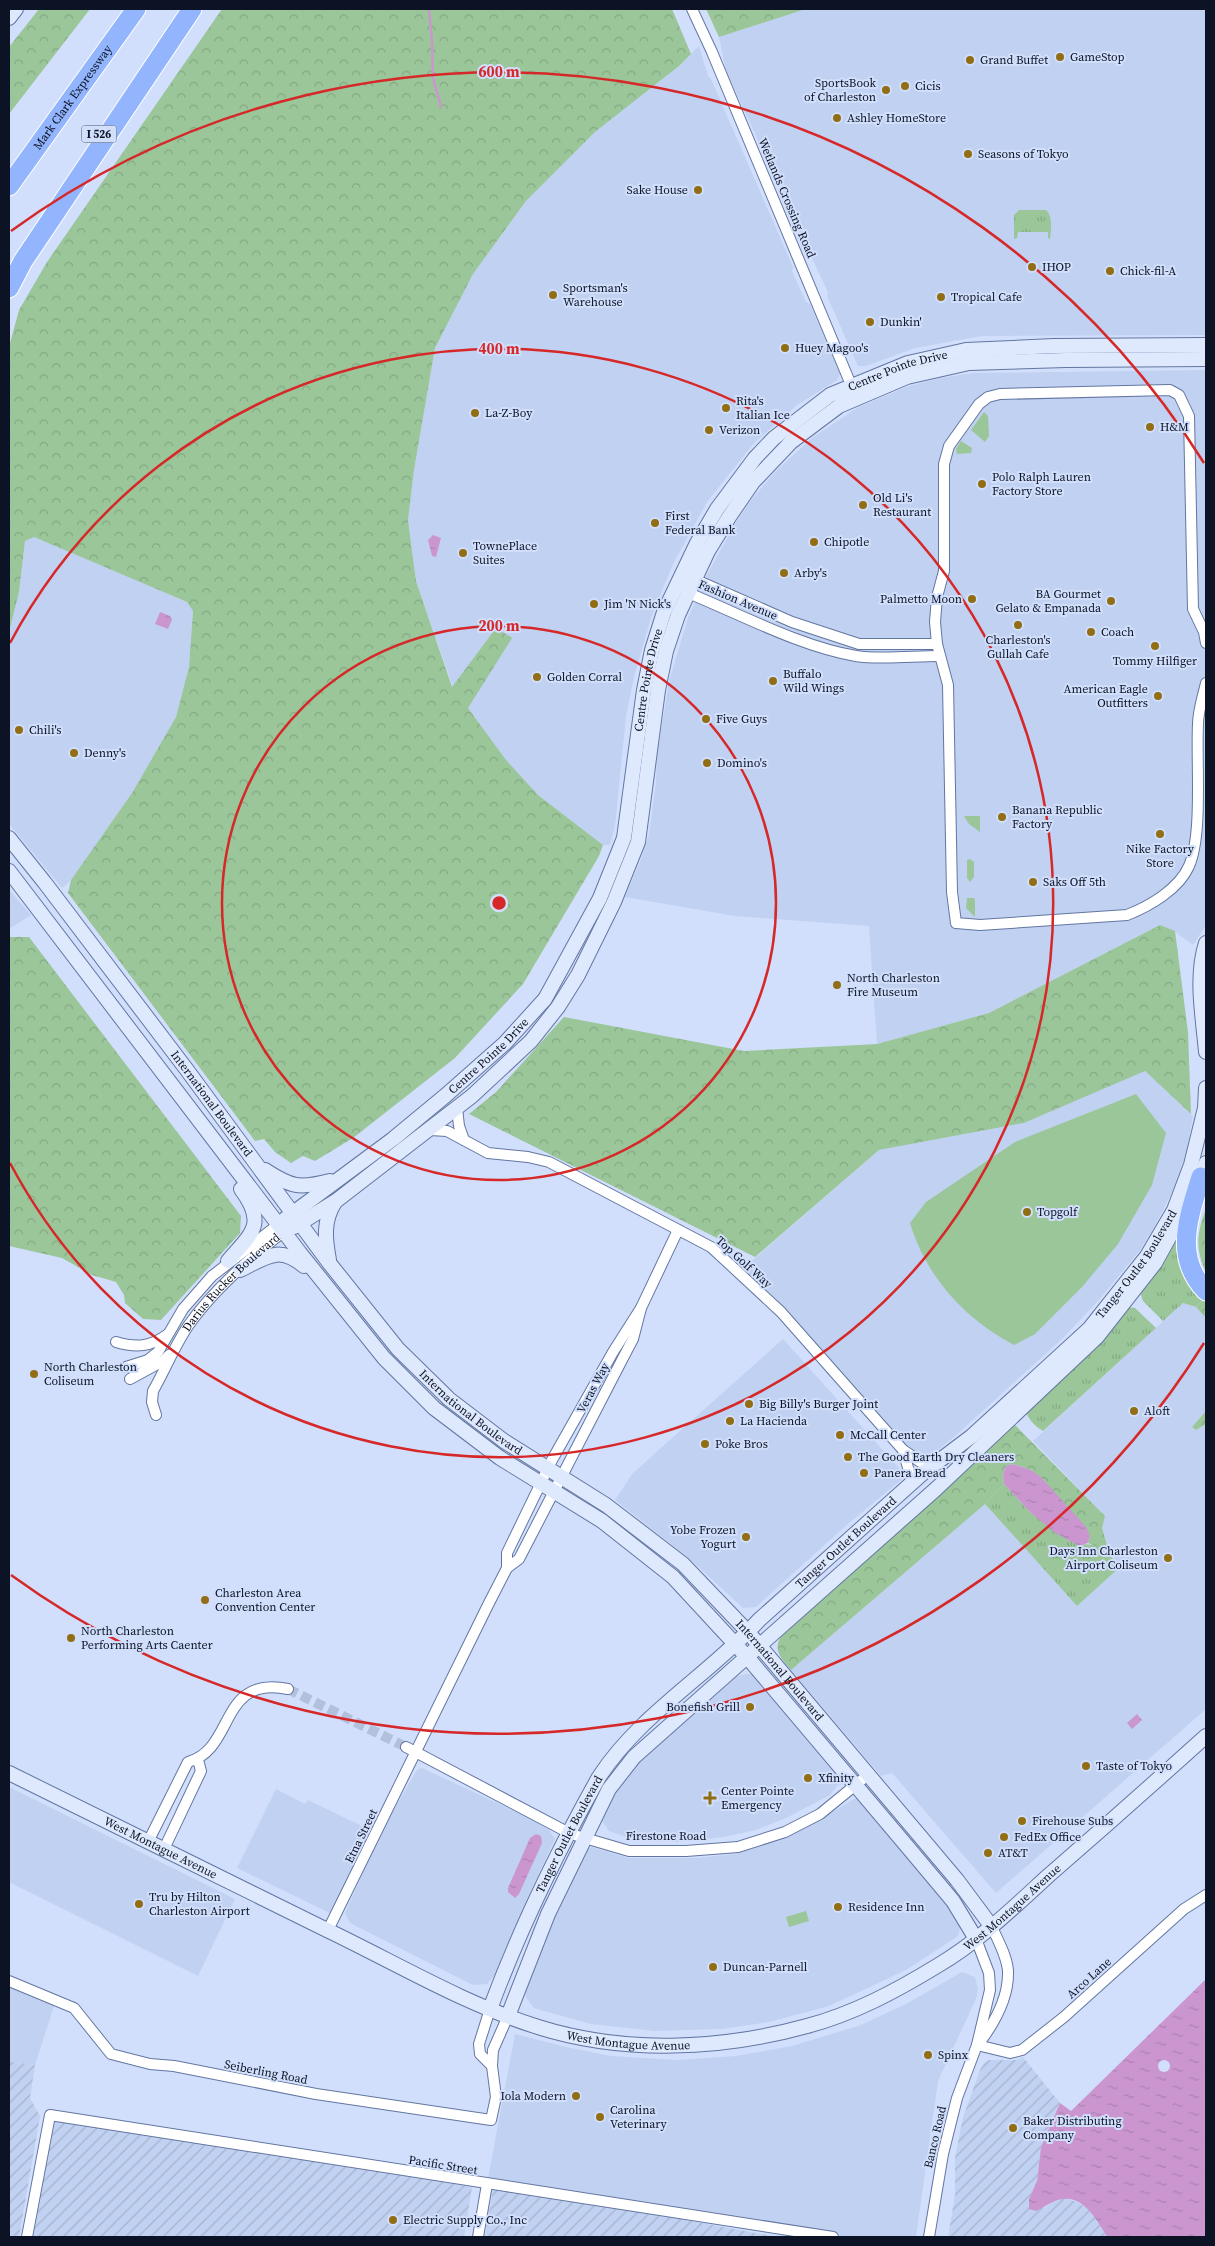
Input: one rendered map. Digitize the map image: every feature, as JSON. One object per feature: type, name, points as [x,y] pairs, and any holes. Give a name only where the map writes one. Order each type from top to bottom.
[{"type":"highway","name":"Mark Clark Expressway","points":[[9,186],[136,9]]},
{"type":"highway","points":[[9,288],[23,261],[191,9]]},
{"type":"highway","name":"I 526","points":[[9,260],[191,9]]},
{"type":"highway","points":[[9,178],[82,84]]},
{"type":"highway","points":[[1204,1170],[1188,1220],[1185,1238],[1187,1256],[1200,1285],[1206,1292]]},
{"type":"street","points":[[9,18],[16,9]]},
{"type":"street","name":"Wetlands Crossing Road","points":[[692,9],[712,52],[854,392]]},
{"type":"street","name":"Centre Pointe Drive","points":[[297,1218],[336,1201],[430,1130],[500,1071],[531,1041],[558,1007],[578,975],[614,902],[638,842],[658,690],[666,651],[678,615],[694,579],[729,517],[753,482],[791,442],[839,406],[854,392],[908,363],[966,350],[1054,346],[1206,345]]},
{"type":"street","name":"Centre Pointe Drive","points":[[297,1218],[339,1179],[393,1139],[488,1059],[524,1023],[545,998],[600,898],[624,838],[644,690],[652,650],[664,612],[717,509],[755,458],[774,438],[830,394],[854,392],[907,377],[969,364],[1066,360],[1206,359]]},
{"type":"street","points":[[1206,643],[1205,632],[1193,609],[1188,416],[1179,395],[1170,390],[1000,394],[988,397],[979,404],[950,446],[944,464],[944,571],[937,597],[935,622],[936,644],[948,685],[952,892],[956,923],[980,925],[1127,915],[1146,907],[1179,880],[1188,868],[1196,840],[1198,722],[1206,683]]},
{"type":"street","name":"Fashion Avenue","points":[[936,644],[859,644],[792,622],[694,579],[679,581],[688,593],[790,636],[834,652],[858,657],[939,656]]},
{"type":"street","name":"International Boulevard","points":[[9,838],[127,990],[330,1264],[398,1349],[449,1399],[504,1441],[610,1508],[683,1564],[748,1632],[968,1894],[992,1927]]},
{"type":"street","name":"International Boulevard","points":[[9,871],[321,1280],[384,1358],[434,1408],[500,1458],[602,1521],[673,1577],[748,1658],[856,1785],[953,1901],[976,1939]]},
{"type":"street","points":[[1206,943],[1202,955],[1206,1052]]},
{"type":"street","name":"Tanger Outlet Boulevard","points":[[490,2009],[520,1934],[568,1832],[599,1776],[622,1746],[912,1482],[972,1436],[1089,1329],[1147,1256],[1174,1210],[1191,1166],[1205,1108],[1206,1088]]},
{"type":"street","points":[[457,1108],[459,1126],[464,1140]]},
{"type":"street","name":"Top Golf Way","points":[[430,1130],[447,1131],[488,1153],[528,1157],[549,1162],[711,1247],[781,1312],[903,1450],[922,1463],[937,1462]]},
{"type":"street","points":[[212,1137],[219,1162],[251,1203],[256,1215],[250,1236],[228,1261]]},
{"type":"street","points":[[258,1166],[295,1187],[310,1186],[339,1179]]},
{"type":"street","name":"Tanger Outlet Boulevard","points":[[508,2016],[548,1914],[584,1838],[609,1789],[634,1757],[748,1658],[937,1488],[1097,1337],[1155,1262],[1176,1227],[1204,1170]]},
{"type":"street","points":[[330,1264],[325,1231],[327,1218],[336,1201]]},
{"type":"street","name":"Darius Rucker Boulevard","points":[[126,1367],[148,1360],[158,1352],[176,1319],[197,1292],[228,1261],[297,1218]]},
{"type":"street","name":"Darius Rucker Boulevard","points":[[156,1415],[152,1402],[153,1390],[188,1327],[203,1308],[281,1227]]},
{"type":"street","name":"Veras Way","points":[[547,1487],[549,1468],[608,1360],[641,1308],[678,1230]]},
{"type":"street","points":[[240,1270],[269,1256],[280,1254],[295,1259],[321,1280]]},
{"type":"street","name":"Veras Way","points":[[547,1487],[561,1476],[632,1339],[641,1308]]},
{"type":"street","name":"Darius Rucker Boulevard","points":[[116,1342],[131,1347],[148,1345],[160,1340],[170,1331]]},
{"type":"street","name":"Darius Rucker Boulevard","points":[[130,1379],[163,1361],[173,1352]]},
{"type":"street","name":"Top Golf Way","points":[[903,1450],[912,1482]]},
{"type":"street","name":"Etna Street","points":[[328,1930],[411,1750],[507,1568],[519,1559],[547,1487]]},
{"type":"street","points":[[148,1842],[188,1762],[198,1760],[215,1742],[234,1706],[246,1695],[260,1689],[277,1687],[288,1689]]},
{"type":"street","name":"West Montague Avenue","points":[[9,1772],[433,1983],[490,2009],[567,2035],[630,2044],[688,2046],[753,2039],[808,2026],[891,1992],[940,1965],[992,1927],[1206,1736]]},
{"type":"street","name":"Firestone Road","points":[[411,1750],[568,1832],[629,1851],[686,1851],[738,1847],[785,1832],[820,1814],[868,1774]]},
{"type":"street","points":[[164,1849],[202,1771],[198,1760]]},
{"type":"street","name":"Arco Lane","points":[[978,2045],[1010,2053],[1022,2050],[1040,2038],[1184,1909],[1206,1895]]},
{"type":"street","name":"Banco Road","points":[[978,2045],[995,2023],[1005,1995],[1008,1971],[992,1927]]},
{"type":"street","name":"Banco Road","points":[[930,2237],[949,2130],[957,2098],[978,2045],[990,1990],[989,1973],[976,1939]]},
{"type":"street","name":"Seiberling Road","points":[[9,1981],[74,2008],[111,2054],[150,2064],[174,2066],[316,2094],[491,2120],[496,2097],[492,2066],[493,2050],[508,2016]]},
{"type":"street","name":"Seiberling Road","points":[[490,2009],[479,2044],[480,2054],[492,2066]]},
{"type":"street","name":"Pacific Street","points":[[28,2237],[50,2115],[833,2237]]},
{"type":"street","points":[[478,2237],[487,2184]]},
{"type":"shaded area","points":[[806,9],[1206,9],[1206,335],[982,336],[915,348],[866,366],[858,366],[827,296],[826,288],[778,186],[779,182],[768,157],[763,151],[726,71],[719,37]]},
{"type":"shaded area","points":[[699,46],[708,76],[711,79],[793,267],[792,271],[806,302],[810,304],[840,374],[837,380],[797,405],[754,443],[707,502],[673,564],[651,618],[634,677],[626,716],[615,826],[610,845],[603,845],[538,795],[510,766],[453,687],[416,581],[408,520],[414,470],[435,348],[473,274],[526,201],[595,132],[679,66]]},
{"type":"shaded area","points":[[1206,370],[1206,925],[1193,945],[1174,931],[1160,925],[989,1013],[877,1044],[869,926],[735,916],[625,897],[640,862],[649,834],[656,782],[657,757],[669,681],[688,618],[708,573],[735,524],[751,500],[776,471],[812,438],[857,408],[906,387],[940,378],[974,373]]},
{"type":"shaded area","points":[[34,537],[187,602],[193,611],[189,667],[176,717],[132,793],[71,880],[62,888],[9,824],[9,632],[19,592],[25,541]]},
{"type":"shaded area","points":[[9,890],[31,915],[9,929]]},
{"type":"shaded area","points":[[1145,1071],[1193,1116],[1186,1153],[1176,1184],[1156,1224],[1141,1249],[1098,1301],[1061,1340],[954,1437],[922,1463],[903,1450],[738,1273],[879,1150],[1024,1123]]},
{"type":"shaded area","points":[[1183,1303],[1196,1307],[1206,1318],[1206,1411],[1192,1427],[1196,1430],[1206,1424],[1206,1709],[996,1893],[892,1773],[881,1776],[791,1670],[985,1504],[1077,1606],[1120,1567],[1109,1552],[1102,1528],[1105,1516],[1033,1441]]},
{"type":"shaded area","points":[[783,1339],[906,1476],[849,1523],[756,1607],[743,1608],[690,1559],[615,1500],[633,1473]]},
{"type":"shaded area","points":[[752,1674],[826,1763],[841,1777],[843,1784],[838,1785],[830,1795],[786,1818],[756,1830],[724,1837],[677,1842],[648,1841],[626,1837],[609,1831],[603,1822],[600,1821],[615,1793],[639,1762],[737,1676]]},
{"type":"shaded area","points":[[422,1768],[529,1818],[549,1830],[555,1839],[531,1890],[496,1974],[487,1984],[473,1985],[350,1923],[345,1913],[382,1830],[417,1770]]},
{"type":"shaded area","points":[[9,1787],[235,1899],[198,1976],[9,1882]]},
{"type":"shaded area","points":[[276,1789],[305,1804],[308,1800],[368,1829],[364,1836],[369,1848],[336,1916],[237,1868]]},
{"type":"shaded area","points":[[854,1799],[859,1799],[951,1907],[961,1925],[958,1936],[906,1970],[829,2006],[769,2022],[722,2029],[654,2031],[591,2024],[534,2008],[527,1999],[525,1994],[527,1985],[555,1915],[585,1851],[591,1847],[629,1858],[698,1858],[735,1854],[780,1839],[819,1820]]},
{"type":"shaded area","points":[[962,1972],[975,1977],[978,1989],[976,1999],[938,2081],[916,2237],[833,2237],[487,2184],[515,2034],[611,2056],[677,2060],[736,2056],[792,2046],[861,2025],[906,2004]]},
{"type":"shaded area","points":[[9,1981],[56,2000],[35,2065],[9,2061]]},
{"type":"shaded area","name":"Baker Distributing Company","points":[[1023,2057],[1060,2103],[1041,2147],[1037,2181],[1029,2199],[1044,2208],[1052,2202],[1066,2198],[1079,2203],[1092,2211],[1107,2237],[948,2237],[955,2195],[955,2158],[963,2117],[980,2070],[984,2063],[989,2060],[1017,2060]]},
{"type":"shaded area","points":[[9,2061],[35,2065],[30,2098],[40,2116],[19,2237],[9,2237]]},
{"type":"shaded area","points":[[50,2115],[472,2187],[464,2237],[32,2237]]},
{"type":"shaded area","points":[[493,2188],[631,2210],[778,2237],[485,2237]]},
{"type":"green space","points":[[39,9],[90,9],[9,114],[9,47]]},
{"type":"green space","points":[[222,9],[672,9],[691,54],[679,66],[595,132],[526,201],[473,274],[435,348],[414,470],[408,520],[416,581],[452,687],[496,628],[512,638],[468,708],[506,760],[538,795],[603,845],[599,856],[523,984],[455,1058],[353,1138],[315,1161],[303,1156],[291,1163],[275,1152],[264,1139],[255,1141],[68,893],[71,880],[132,793],[176,717],[189,667],[193,611],[187,602],[34,537],[25,541],[19,592],[9,632],[9,347],[19,310],[47,262]]},
{"type":"green space","points":[[706,9],[806,9],[719,37]]},
{"type":"green space","points":[[1019,210],[1046,210],[1051,219],[1050,239],[1048,238],[1048,232],[1018,232],[1017,238],[1014,239],[1014,215]]},
{"type":"green space","points":[[984,412],[988,416],[989,436],[985,442],[971,430]]},
{"type":"green space","points":[[961,441],[972,448],[971,453],[957,454],[956,449]]},
{"type":"green space","points":[[964,816],[980,816],[980,832],[969,824]]},
{"type":"green space","points":[[970,859],[974,862],[974,877],[970,882],[967,878],[967,860]]},
{"type":"green space","points":[[967,898],[974,898],[975,900],[975,917],[966,908]]},
{"type":"green space","points":[[1160,925],[1175,931],[1188,1032],[1191,1114],[1145,1071],[1024,1123],[879,1150],[755,1257],[469,1114],[496,1092],[564,1017],[744,1051],[877,1044],[989,1013]]},
{"type":"green space","points":[[9,937],[29,937],[241,1216],[240,1233],[161,1320],[143,1319],[125,1303],[124,1295],[116,1282],[92,1275],[62,1258],[9,1246]]},
{"type":"green space","name":"Topgolf","points":[[1136,1094],[1166,1133],[1152,1185],[1118,1244],[1082,1287],[1035,1334],[1014,1345],[979,1322],[950,1295],[926,1261],[910,1223],[926,1202],[1015,1142]]},
{"type":"green space","points":[[1206,1209],[1206,1272],[1200,1256],[1198,1240]]},
{"type":"green space","points":[[1183,1222],[1206,1297],[1196,1307],[1183,1303],[1163,1321],[1143,1301],[1140,1292]]},
{"type":"green space","points":[[1206,1297],[1206,1318],[1196,1307]]},
{"type":"green space","points":[[1127,1307],[1135,1308],[1156,1328],[1043,1431],[1040,1429],[1030,1419],[1026,1409]]},
{"type":"green space","points":[[1206,1411],[1206,1424],[1196,1430],[1192,1427]]},
{"type":"green space","points":[[1013,1423],[1105,1516],[1102,1528],[1109,1552],[1088,1543],[1090,1537],[1031,1470],[1013,1464],[1006,1466],[1003,1474],[1004,1484],[985,1504],[791,1670],[778,1652],[780,1638]]},
{"type":"green space","points":[[1004,1484],[1031,1513],[1079,1545],[1092,1545],[1102,1550],[1120,1567],[1077,1606],[985,1504]]},
{"type":"green space","points":[[806,1911],[809,1921],[789,1927],[786,1917]]},
{"type":"water","points":[[433,535],[441,538],[436,557],[432,556],[428,540]]},
{"type":"water","points":[[160,612],[170,616],[172,620],[168,629],[155,624]]},
{"type":"water","points":[[1013,1464],[1031,1470],[1041,1477],[1087,1528],[1090,1537],[1088,1543],[1079,1546],[1054,1532],[1031,1513],[1004,1484],[1003,1474],[1006,1466]]},
{"type":"water","points":[[1137,1714],[1142,1720],[1132,1729],[1127,1723]]},
{"type":"water","points":[[536,1834],[541,1836],[542,1843],[519,1894],[515,1898],[508,1892],[508,1888],[530,1838]]},
{"type":"water","points":[[1206,1979],[1206,2237],[1107,2237],[1092,2214],[1079,2202],[1071,2199],[1053,2202],[1036,2211],[1029,2209],[1029,2199],[1037,2181],[1041,2147],[1060,2103],[1071,2111]]},
{"type":"pier","points":[[1164,2060],[1170,2066],[1164,2072],[1158,2066]]},
{"type":"waterway","points":[[429,9],[433,78],[441,107]]},
{"type":"tunnel","points":[[288,1689],[406,1747]]},
{"type":"place","name":"GameStop","points":[[1060,57]]},
{"type":"place","name":"Grand Buffet","points":[[970,60]]},
{"type":"place","name":"Cicis","points":[[905,86]]},
{"type":"place","name":"SportsBook of Charleston","points":[[886,90]]},
{"type":"place","name":"Ashley HomeStore","points":[[837,118]]},
{"type":"place","name":"Seasons of Tokyo","points":[[968,154]]},
{"type":"place","name":"Sake House","points":[[698,190]]},
{"type":"place","name":"IHOP","points":[[1032,267]]},
{"type":"place","name":"Chick-fil-A","points":[[1110,271]]},
{"type":"place","name":"Sportsman's Warehouse","points":[[553,295]]},
{"type":"place","name":"Tropical Cafe","points":[[941,297]]},
{"type":"place","name":"Dunkin'","points":[[870,322]]},
{"type":"place","name":"Huey Magoo's","points":[[785,348]]},
{"type":"place","name":"Rita's Italian Ice","points":[[726,408]]},
{"type":"place","name":"La-Z-Boy","points":[[475,413]]},
{"type":"place","name":"H&M","points":[[1150,427]]},
{"type":"place","name":"Verizon","points":[[709,430]]},
{"type":"place","name":"Polo Ralph Lauren Factory Store","points":[[982,484]]},
{"type":"place","name":"Old Li's Restaurant","points":[[863,505]]},
{"type":"place","name":"First Federal Bank","points":[[655,523]]},
{"type":"place","name":"Chipotle","points":[[814,542]]},
{"type":"place","name":"TownePlace Suites","points":[[463,553]]},
{"type":"place","name":"Arby's","points":[[784,573]]},
{"type":"place","name":"Palmetto Moon","points":[[972,599]]},
{"type":"place","name":"BA Gourmet Gelato & Empanada","points":[[1111,601]]},
{"type":"place","name":"Jim 'N Nick's","points":[[594,604]]},
{"type":"place","name":"Charleston's Gullah Cafe","points":[[1018,625]]},
{"type":"place","name":"Coach","points":[[1091,632]]},
{"type":"place","name":"Tommy Hilfiger","points":[[1155,646]]},
{"type":"place","name":"Golden Corral","points":[[537,677]]},
{"type":"place","name":"Buffalo Wild Wings","points":[[773,681]]},
{"type":"place","name":"American Eagle Outfitters","points":[[1158,696]]},
{"type":"place","name":"Five Guys","points":[[706,719]]},
{"type":"place","name":"Chili's","points":[[19,730]]},
{"type":"place","name":"Denny's","points":[[74,753]]},
{"type":"place","name":"Domino's","points":[[707,763]]},
{"type":"place","name":"Banana Republic Factory","points":[[1002,817]]},
{"type":"place","name":"Nike Factory Store","points":[[1160,834]]},
{"type":"place","name":"Saks Off 5th","points":[[1033,882]]},
{"type":"place","name":"North Charleston Fire Museum","points":[[837,985]]},
{"type":"place","name":"Topgolf","points":[[1027,1212]]},
{"type":"place","name":"North Charleston Coliseum","points":[[34,1374]]},
{"type":"place","name":"Big Billy's Burger Joint","points":[[749,1404]]},
{"type":"place","name":"Aloft","points":[[1134,1411]]},
{"type":"place","name":"La Hacienda","points":[[730,1421]]},
{"type":"place","name":"McCall Center","points":[[840,1435]]},
{"type":"place","name":"Poke Bros","points":[[705,1444]]},
{"type":"place","name":"The Good Earth Dry Cleaners","points":[[848,1457]]},
{"type":"place","name":"Panera Bread","points":[[864,1473]]},
{"type":"place","name":"Yobe Frozen Yogurt","points":[[746,1537]]},
{"type":"place","name":"Days Inn Charleston Airport Coliseum","points":[[1168,1558]]},
{"type":"place","name":"Charleston Area Convention Center","points":[[205,1600]]},
{"type":"place","name":"North Charleston Performing Arts Caenter","points":[[71,1638]]},
{"type":"place","name":"Bonefish Grill","points":[[750,1707]]},
{"type":"place","name":"Taste of Tokyo","points":[[1086,1766]]},
{"type":"place","name":"Xfinity","points":[[808,1778]]},
{"type":"place","name":"Center Pointe Emergency","points":[[710,1798]]},
{"type":"place","name":"Firehouse Subs","points":[[1022,1821]]},
{"type":"place","name":"FedEx Office","points":[[1004,1837]]},
{"type":"place","name":"AT&T","points":[[988,1853]]},
{"type":"place","name":"Tru by Hilton Charleston Airport","points":[[139,1904]]},
{"type":"place","name":"Residence Inn","points":[[838,1907]]},
{"type":"place","name":"Duncan-Parnell","points":[[713,1967]]},
{"type":"place","name":"Spinx","points":[[928,2055]]},
{"type":"place","name":"Iola Modern","points":[[576,2096]]},
{"type":"place","name":"Carolina Veterinary","points":[[600,2117]]},
{"type":"place","name":"Baker Distributing Company","points":[[1013,2128]]},
{"type":"place","name":"Electric Supply Co., Inc","points":[[393,2220]]}]
